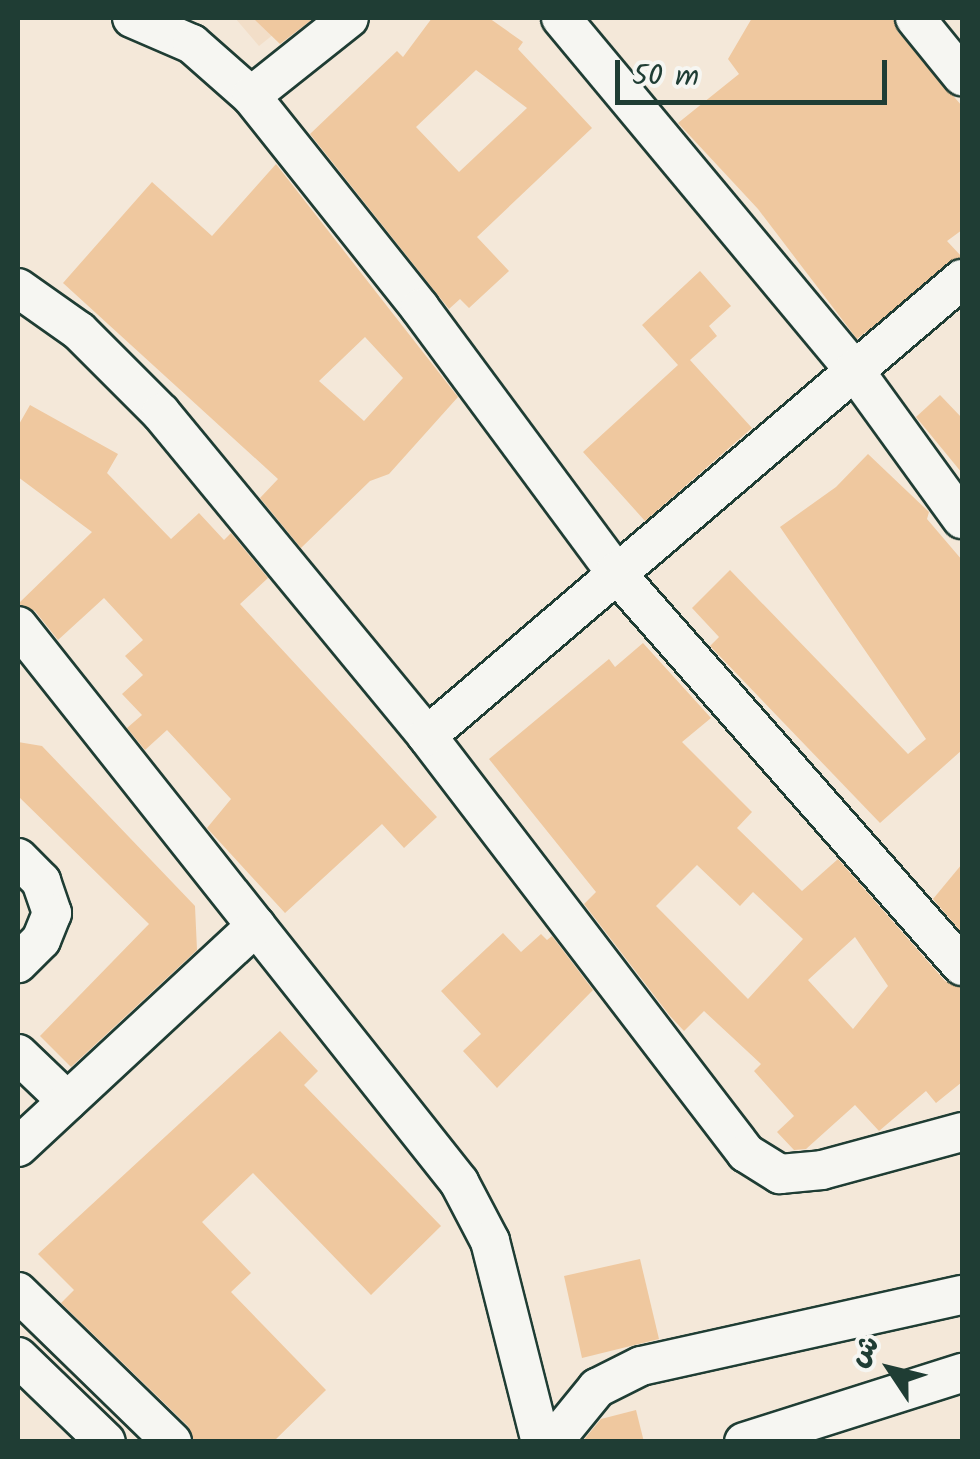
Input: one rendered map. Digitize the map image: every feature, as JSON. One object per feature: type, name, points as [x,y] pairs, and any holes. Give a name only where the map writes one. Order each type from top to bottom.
[{"type":"street","points":[[132,18],[192,44],[251,96],[420,308],[615,572],[962,966]]},
{"type":"street","points":[[251,96],[349,18]]},
{"type":"street","points":[[560,18],[854,370],[962,519]]},
{"type":"street","points":[[915,18],[962,76]]},
{"type":"street","points":[[427,736],[962,279]]},
{"type":"street","points":[[18,288],[79,331],[161,414],[427,736],[702,1101],[764,1168],[780,1174],[822,1170],[962,1132]]},
{"type":"street","points":[[18,626],[459,1182],[490,1241],[540,1442]]},
{"type":"street","points":[[18,858],[41,881],[52,913],[40,940],[18,963]]},
{"type":"street","points":[[18,1147],[256,926]]},
{"type":"street","points":[[18,1054],[67,1101]]},
{"type":"street","points":[[18,1292],[172,1442]]},
{"type":"street","points":[[553,1442],[597,1388],[641,1366],[962,1295]]},
{"type":"street","points":[[18,1357],[106,1442]]},
{"type":"street","points":[[744,1442],[962,1373]]},
{"type":"shaded area","points":[[235,18],[294,18],[259,46]]},
{"type":"building","points":[[253,18],[314,18],[280,44]]},
{"type":"building","points":[[432,18],[489,18],[523,42],[518,49],[592,128],[477,237],[509,271],[469,308],[460,299],[449,309],[310,134],[397,51],[403,57]],"holes":[[[476,70],[527,108],[459,172],[416,127]]]},
{"type":"building","points":[[752,18],[893,18],[898,32],[962,106],[962,230],[947,241],[962,257],[857,339],[758,209],[678,123],[739,74],[728,59]]},
{"type":"building","points":[[276,164],[458,397],[389,474],[370,481],[301,548],[260,498],[278,479],[63,283],[152,182],[212,236]],"holes":[[[365,337],[403,378],[364,421],[319,381]]]},
{"type":"building","points":[[700,271],[731,306],[709,326],[717,336],[690,360],[752,428],[645,521],[583,452],[678,365],[642,325]]},
{"type":"building","points":[[940,395],[962,418],[962,473],[916,417]]},
{"type":"building","points":[[30,405],[118,454],[107,473],[171,539],[199,513],[224,540],[231,533],[268,578],[240,604],[437,817],[404,848],[382,824],[285,913],[207,828],[231,799],[167,730],[145,750],[127,728],[142,715],[122,694],[143,675],[125,656],[143,640],[104,598],[58,640],[35,611],[18,604],[92,532],[18,477],[18,426]]},
{"type":"building","points":[[868,454],[929,512],[927,519],[962,560],[962,750],[880,823],[710,646],[719,637],[692,608],[730,570],[908,754],[926,739],[780,527],[836,487]]},
{"type":"building","points":[[643,643],[711,718],[682,742],[752,812],[737,828],[802,891],[838,859],[945,981],[962,988],[962,1082],[936,1103],[926,1091],[879,1131],[855,1105],[806,1149],[794,1150],[777,1132],[794,1116],[754,1071],[761,1064],[704,1011],[684,1031],[584,904],[596,892],[489,759],[609,659],[615,667]],"holes":[[[697,865],[740,906],[753,892],[803,939],[748,999],[656,906]],[[855,937],[888,986],[853,1029],[808,980]]]},
{"type":"building","points":[[18,742],[42,746],[195,906],[197,950],[71,1067],[40,1036],[149,924],[18,796]]},
{"type":"building","points":[[962,864],[962,933],[933,899]]},
{"type":"building","points":[[503,933],[521,952],[541,934],[547,940],[552,936],[593,990],[497,1088],[463,1051],[481,1034],[441,991]]},
{"type":"building","points":[[280,1031],[318,1071],[304,1085],[441,1226],[371,1295],[253,1173],[202,1222],[251,1273],[231,1292],[326,1390],[273,1442],[194,1442],[188,1426],[61,1303],[74,1290],[38,1254]]},
{"type":"building","points":[[640,1259],[659,1339],[582,1358],[564,1276]]},
{"type":"building","points":[[636,1410],[644,1442],[582,1442],[601,1419]]}]
